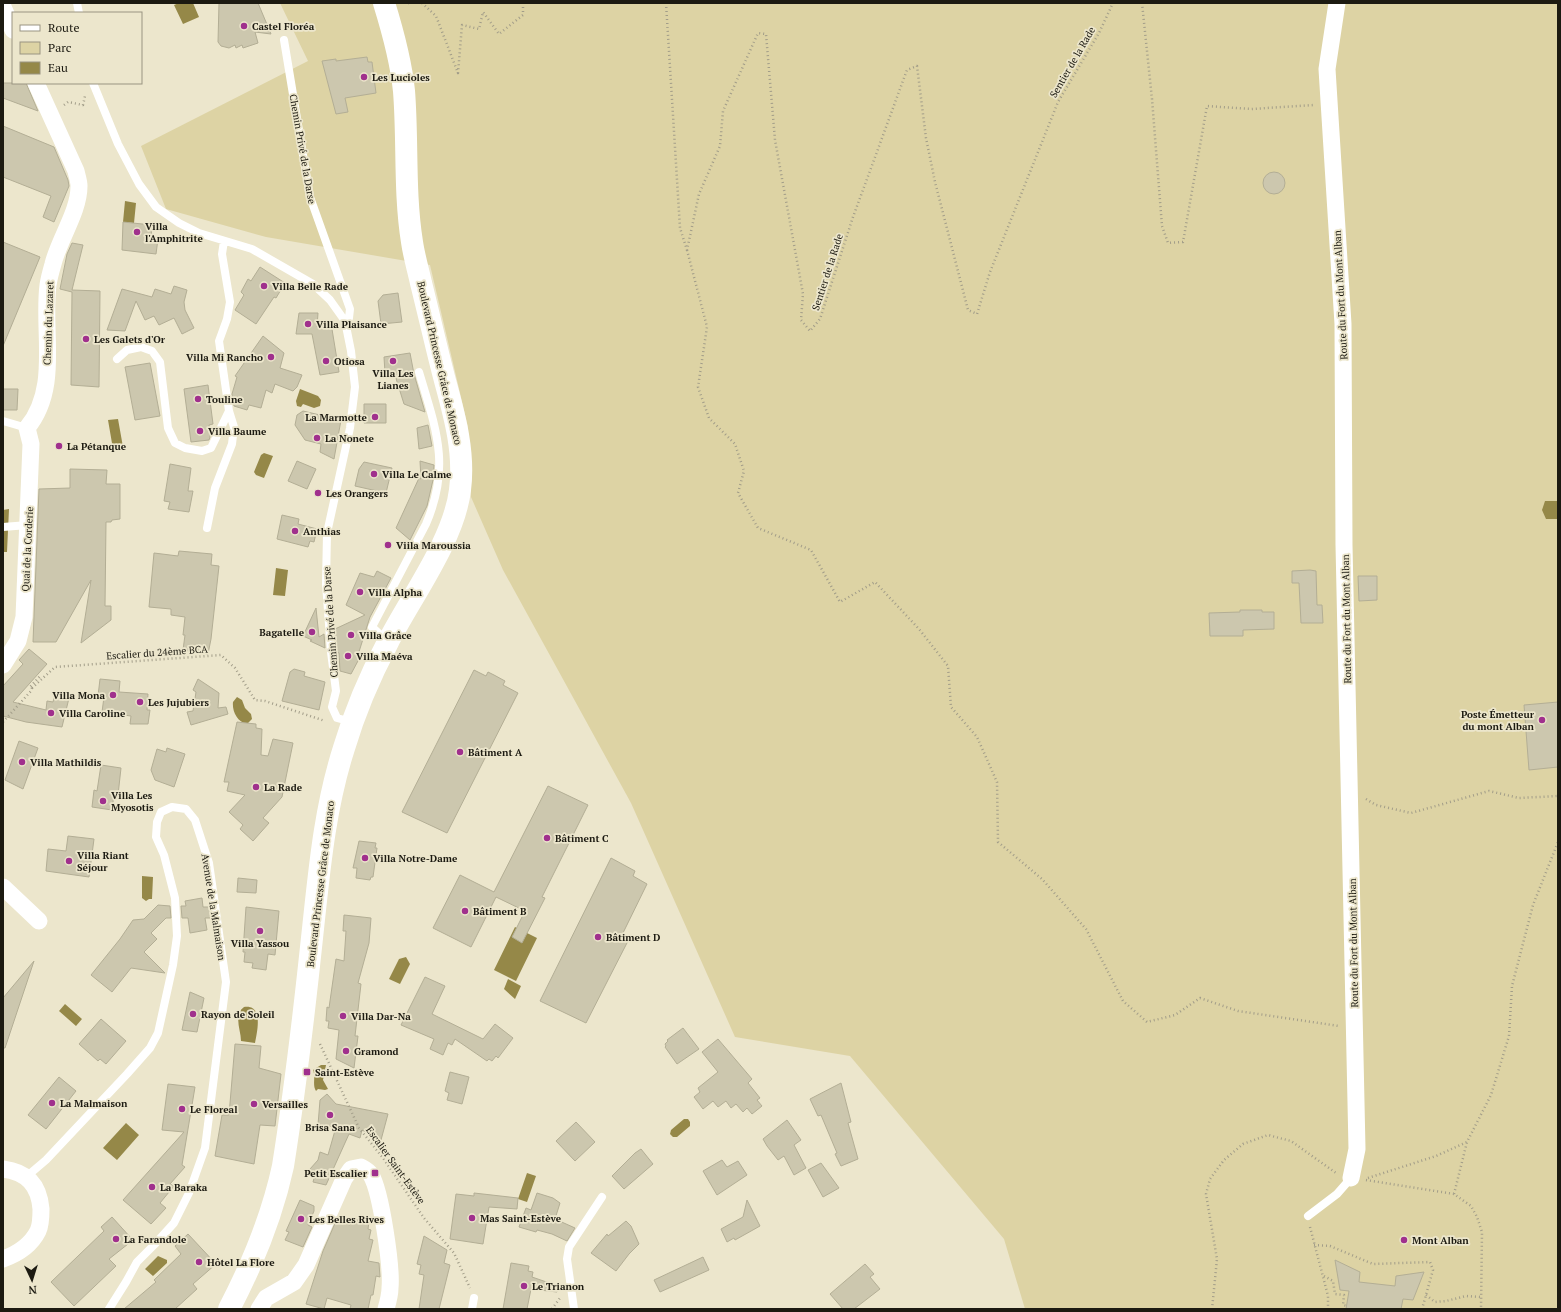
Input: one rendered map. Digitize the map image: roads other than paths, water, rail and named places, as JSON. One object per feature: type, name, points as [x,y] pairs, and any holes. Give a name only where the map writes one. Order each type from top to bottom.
[{"type":"main road","name":"Boulevard Princesse Grâce de Monaco","points":[[229,1309],[240,1289],[264,1234],[278,1187],[288,1135],[328,811],[344,720],[364,691],[388,642],[434,559],[453,520],[458,503],[462,467],[459,434],[430,323],[413,245],[409,217],[404,92],[400,61],[392,27],[384,3]]},
{"type":"street","name":"Route du Fort du Mont Alban","points":[[1337,3],[1327,69],[1343,324],[1344,545],[1357,1149],[1354,1180]]},
{"type":"street","points":[[3,7],[12,28]]},
{"type":"street","name":"Chemin du Lazaret","points":[[27,428],[36,418],[42,402],[46,384],[48,286],[53,262],[77,201],[79,186],[76,171],[36,84]]},
{"type":"street","name":"Quai de la Corderie","points":[[3,665],[18,641],[22,630],[24,617],[31,444],[27,428]]},
{"type":"street","points":[[3,887],[39,921]]},
{"type":"street","points":[[260,1309],[266,1298],[294,1282],[306,1265],[344,1179],[351,1169],[361,1167],[370,1173],[374,1181],[384,1223],[390,1266],[390,1287],[386,1309]]},
{"type":"street","points":[[3,1169],[12,1170],[26,1177],[36,1187],[40,1199],[41,1215],[39,1230],[28,1244],[15,1254],[3,1259]]},
{"type":"lane","name":"Chemin Privé de la Darse","points":[[284,40],[310,197],[350,309],[349,318],[344,321]]},
{"type":"lane","name":"Chemin Privé de la Darse","points":[[93,84],[118,144],[139,184],[156,207],[179,223],[199,233],[252,249],[313,284],[330,300],[344,321],[352,351],[355,387],[350,428],[327,532],[326,584],[331,652],[336,691],[332,707],[344,720]]},
{"type":"lane","points":[[207,528],[215,488],[232,444],[234,428],[229,411],[219,341],[230,302],[222,254],[224,241]]},
{"type":"lane","points":[[118,359],[127,350],[141,347],[152,351],[160,362],[168,428],[175,443],[185,448],[202,451],[211,448],[229,411]]},
{"type":"lane","points":[[388,642],[372,628],[426,524],[433,508],[438,486],[439,466],[437,433],[419,372]]},
{"type":"lane","points":[[3,421],[27,428]]},
{"type":"lane","points":[[3,526],[28,525]]},
{"type":"lane","name":"Avenue de la Malmaison","points":[[26,1177],[46,1160],[127,1074],[150,1048],[158,1033],[178,936],[175,898],[164,855],[156,837],[157,822],[161,812],[172,807],[186,809],[195,820],[209,863],[226,982],[205,1148],[189,1193],[174,1223],[137,1262],[109,1309]]},
{"type":"lane","points":[[1308,1216],[1354,1180]]},
{"type":"lane","points":[[574,1309],[567,1259],[570,1247],[602,1197]]},
{"type":"lane","points":[[472,1309],[474,1298]]},
{"type":"water","points":[[179,3],[193,3],[199,17],[183,24],[174,5]]},
{"type":"water","points":[[125,201],[136,203],[134,223],[123,222]]},
{"type":"water","points":[[300,389],[318,396],[321,400],[320,406],[314,408],[303,404],[301,407],[297,406],[296,401]]},
{"type":"water","points":[[118,419],[123,447],[113,449],[108,420]]},
{"type":"water","points":[[264,453],[273,456],[264,478],[256,475],[254,472],[261,455]]},
{"type":"water","points":[[1545,501],[1558,501],[1558,519],[1546,519],[1542,510]]},
{"type":"water","points":[[9,509],[7,552],[3,552],[3,510]]},
{"type":"water","points":[[276,568],[288,570],[285,596],[273,595]]},
{"type":"water","points":[[237,697],[242,700],[245,708],[251,714],[252,719],[247,724],[240,721],[234,712],[233,702]]},
{"type":"water","points":[[142,876],[153,877],[152,899],[146,901],[142,898]]},
{"type":"water","points":[[515,927],[537,938],[516,981],[494,970]]},
{"type":"water","points":[[406,957],[410,964],[400,984],[389,979],[399,959]]},
{"type":"water","points":[[508,979],[521,986],[515,999],[504,989]]},
{"type":"water","points":[[65,1004],[82,1019],[76,1026],[59,1011]]},
{"type":"water","points":[[244,1007],[250,1007],[257,1014],[258,1026],[255,1043],[241,1041],[238,1018]]},
{"type":"water","points":[[321,1065],[326,1065],[323,1080],[328,1089],[318,1089],[316,1091],[314,1086],[313,1070]]},
{"type":"water","points":[[684,1119],[688,1119],[690,1126],[677,1137],[673,1137],[670,1134],[671,1130]]},
{"type":"water","points":[[126,1123],[139,1135],[117,1160],[103,1148]]},
{"type":"water","points":[[527,1173],[536,1176],[527,1202],[518,1199]]},
{"type":"water","points":[[158,1256],[167,1260],[167,1263],[153,1276],[145,1269]]},
{"type":"place","name":"Castel Floréa","points":[[244,26]]},
{"type":"place","name":"Les Lucioles","points":[[364,77]]},
{"type":"place","name":"Villa l'Amphitrite","points":[[137,232]]},
{"type":"place","name":"Villa Belle Rade","points":[[264,286]]},
{"type":"place","name":"Villa Plaisance","points":[[308,324]]},
{"type":"place","name":"Les Galets d'Or","points":[[86,339]]},
{"type":"place","name":"Villa Mi Rancho","points":[[271,357]]},
{"type":"place","name":"Otiosa","points":[[326,361]]},
{"type":"place","name":"Villa Les Lianes","points":[[393,361]]},
{"type":"place","name":"Touline","points":[[198,399]]},
{"type":"place","name":"La Marmotte","points":[[375,417]]},
{"type":"place","name":"Villa Baume","points":[[200,431]]},
{"type":"place","name":"La Nonete","points":[[317,438]]},
{"type":"place","name":"La Pétanque","points":[[59,446]]},
{"type":"place","name":"Villa Le Calme","points":[[374,474]]},
{"type":"place","name":"Les Orangers","points":[[318,493]]},
{"type":"place","name":"Anthias","points":[[295,531]]},
{"type":"place","name":"Viila Maroussia","points":[[388,545]]},
{"type":"place","name":"Villa Alpha","points":[[360,592]]},
{"type":"place","name":"Bagatelle","points":[[312,632]]},
{"type":"place","name":"Villa Grâce","points":[[351,635]]},
{"type":"place","name":"Villa Maéva","points":[[348,656]]},
{"type":"place","name":"Villa Mona","points":[[113,695]]},
{"type":"place","name":"Les Jujubiers","points":[[140,702]]},
{"type":"place","name":"Villa Caroline","points":[[51,713]]},
{"type":"place","name":"Poste Émetteur du mont Alban","points":[[1542,720]]},
{"type":"place","name":"Bâtiment A","points":[[460,752]]},
{"type":"place","name":"Villa Mathildis","points":[[22,762]]},
{"type":"place","name":"La Rade","points":[[256,787]]},
{"type":"place","name":"Villa Les Myosotis","points":[[103,801]]},
{"type":"place","name":"Bâtiment C","points":[[547,838]]},
{"type":"place","name":"Villa Notre-Dame","points":[[365,858]]},
{"type":"place","name":"Villa Riant Séjour","points":[[69,861]]},
{"type":"place","name":"Bâtiment B","points":[[465,911]]},
{"type":"place","name":"Villa Yassou","points":[[260,931]]},
{"type":"place","name":"Bâtiment D","points":[[598,937]]},
{"type":"place","name":"Rayon de Soleil","points":[[193,1014]]},
{"type":"place","name":"Villa Dar-Na","points":[[343,1016]]},
{"type":"place","name":"Gramond","points":[[346,1051]]},
{"type":"place","name":"Saint-Estève","points":[[307,1072]]},
{"type":"place","name":"La Malmaison","points":[[52,1103]]},
{"type":"place","name":"Versailles","points":[[254,1104]]},
{"type":"place","name":"Le Floreal","points":[[182,1109]]},
{"type":"place","name":"Brisa Sana","points":[[330,1115]]},
{"type":"place","name":"Petit Escalier","points":[[375,1173]]},
{"type":"place","name":"La Baraka","points":[[152,1187]]},
{"type":"place","name":"Mas Saint-Estève","points":[[472,1218]]},
{"type":"place","name":"Les Belles Rives","points":[[301,1219]]},
{"type":"place","name":"La Farandole","points":[[116,1239]]},
{"type":"place","name":"Mont Alban","points":[[1404,1240]]},
{"type":"place","name":"Hôtel La Flore","points":[[199,1262]]},
{"type":"place","name":"Le Trianon","points":[[524,1286]]}]
